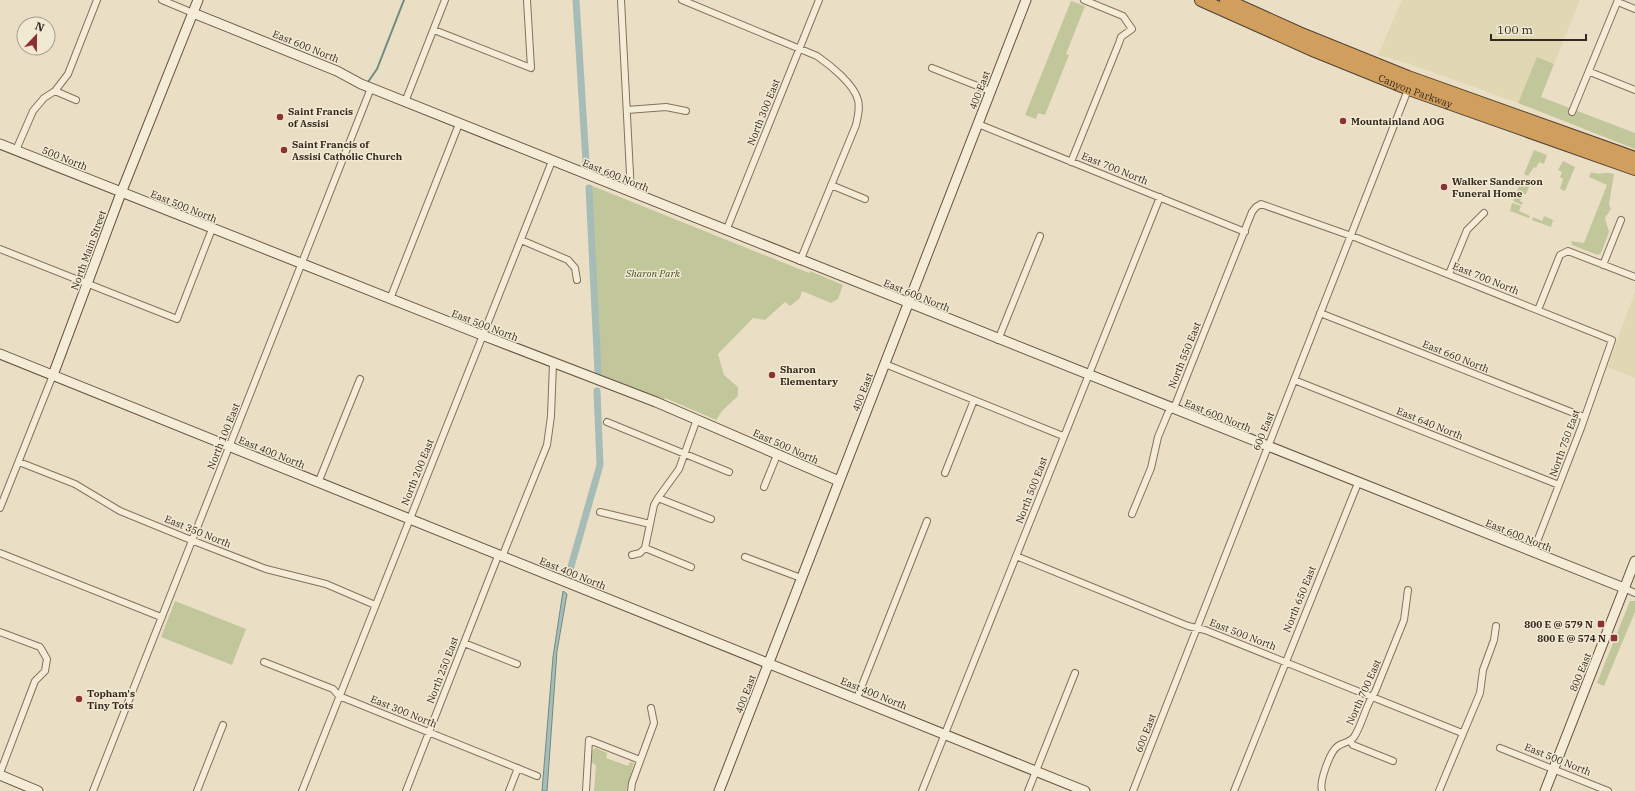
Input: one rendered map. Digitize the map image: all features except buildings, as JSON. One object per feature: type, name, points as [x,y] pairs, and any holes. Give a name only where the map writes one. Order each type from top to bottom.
[{"type":"highway","name":"Canyon Parkway","points":[[1201,0],[1277,35],[1635,169]]},
{"type":"highway","name":"Canyon Parkway","points":[[1226,0],[1411,84],[1635,158]]},
{"type":"street","points":[[16,150],[33,111],[44,98],[55,91],[68,74],[97,0]]},
{"type":"street","points":[[162,0],[193,13]]},
{"type":"street","name":"North Main Street","points":[[0,508],[53,375],[121,192],[198,0]]},
{"type":"street","points":[[405,102],[445,0]]},
{"type":"street","points":[[434,30],[531,68],[527,0]]},
{"type":"street","points":[[620,0],[631,193]]},
{"type":"street","points":[[682,0],[817,56],[830,65],[852,88],[858,98],[859,110],[856,124],[800,260]]},
{"type":"street","name":"North 300 East","points":[[726,231],[819,0]]},
{"type":"street","name":"400 East","points":[[720,791],[801,578],[1026,0]]},
{"type":"street","points":[[1072,162],[1121,38],[1132,29],[1123,16],[1084,0]]},
{"type":"street","points":[[1572,112],[1590,72],[1618,1],[1635,9]]},
{"type":"street","name":"East 600 North","points":[[193,13],[337,70],[350,79],[459,124],[1635,593]]},
{"type":"street","points":[[932,68],[990,91]]},
{"type":"street","points":[[1590,72],[1635,90]]},
{"type":"street","name":"600 East","points":[[1133,791],[1411,84]]},
{"type":"street","name":"North 100 East","points":[[93,791],[371,88]]},
{"type":"street","points":[[55,91],[76,100]]},
{"type":"street","points":[[627,110],[666,107],[686,111]]},
{"type":"street","points":[[390,299],[459,124]]},
{"type":"street","name":"East 700 North","points":[[978,124],[1160,197],[1196,214],[1244,232]]},
{"type":"street","name":"500 North","points":[[1,147],[16,150],[121,192]]},
{"type":"street","name":"North 200 East","points":[[302,791],[552,161]]},
{"type":"street","points":[[831,185],[865,199]]},
{"type":"street","name":"East 500 North","points":[[121,192],[553,363],[656,402],[839,481]]},
{"type":"street","name":"North 500 East","points":[[922,791],[1011,565],[1016,556],[1160,197]]},
{"type":"street","name":"East 700 North","points":[[1258,205],[1265,204],[1351,236],[1612,340]]},
{"type":"street","name":"North 550 East","points":[[1132,514],[1151,468],[1158,437],[1171,408],[1176,403],[1244,232],[1254,209],[1258,205]]},
{"type":"street","points":[[1449,274],[1467,230],[1484,213]]},
{"type":"street","points":[[1603,265],[1621,220]]},
{"type":"street","points":[[0,249],[177,319],[212,228]]},
{"type":"street","points":[[998,340],[1040,236]]},
{"type":"street","points":[[521,240],[568,260],[575,268],[577,280]]},
{"type":"street","points":[[1538,310],[1562,253],[1568,251],[1635,277]]},
{"type":"street","name":"East 660 North","points":[[1320,313],[1584,417]]},
{"type":"street","name":"North 750 East","points":[[1532,552],[1559,485],[1612,340]]},
{"type":"street","name":"East 400 North","points":[[0,354],[1085,791]]},
{"type":"street","name":"North 250 East","points":[[406,791],[464,643],[547,446],[551,416],[553,363]]},
{"type":"street","points":[[885,364],[1063,436]]},
{"type":"street","points":[[318,483],[360,379]]},
{"type":"street","name":"East 640 North","points":[[1294,380],[1559,485]]},
{"type":"street","points":[[946,473],[974,400]]},
{"type":"street","points":[[632,555],[640,553],[645,548],[650,524],[658,498],[676,474],[697,419]]},
{"type":"street","points":[[607,422],[729,472]]},
{"type":"street","points":[[764,487],[778,455]]},
{"type":"street","name":"East 350 North","points":[[19,462],[75,484],[120,511],[191,540],[266,568],[326,584],[375,605]]},
{"type":"street","name":"North 650 East","points":[[1234,791],[1284,662],[1358,483]]},
{"type":"street","points":[[658,498],[711,520]]},
{"type":"street","points":[[600,512],[650,524]]},
{"type":"street","points":[[857,698],[927,521]]},
{"type":"street","points":[[645,548],[691,567]]},
{"type":"street","points":[[0,553],[161,617]]},
{"type":"street","name":"East 500 North","points":[[1016,556],[1181,624],[1196,628],[1284,662],[1462,733]]},
{"type":"street","points":[[745,557],[801,578]]},
{"type":"street","name":"800 East","points":[[1545,791],[1635,561]]},
{"type":"street","name":"North 700 East","points":[[1322,791],[1321,783],[1333,752],[1338,746],[1354,738],[1368,702],[1372,697],[1404,620],[1408,590]]},
{"type":"street","points":[[1439,791],[1480,693],[1483,670],[1494,640],[1496,626]]},
{"type":"street","points":[[0,632],[40,647],[48,660],[45,671],[35,681],[0,774],[38,791]]},
{"type":"street","points":[[464,643],[517,664]]},
{"type":"street","name":"East 300 North","points":[[264,662],[332,689],[339,696],[537,776]]},
{"type":"street","points":[[1028,791],[1075,673]]},
{"type":"street","points":[[631,791],[632,783],[654,723],[651,708]]},
{"type":"street","points":[[197,791],[223,725]]},
{"type":"street","points":[[586,791],[589,740],[640,760]]},
{"type":"street","points":[[1350,741],[1353,745],[1393,761]]},
{"type":"street","name":"East 500 North","points":[[1500,748],[1608,791]]},
{"type":"street","points":[[509,791],[518,768]]},
{"type":"shaded area","points":[[1402,0],[1580,0],[1554,64],[1537,58],[1518,103],[1413,65],[1378,55]]},
{"type":"shaded area","points":[[1635,292],[1635,378],[1607,367]]},
{"type":"green space","points":[[1071,1],[1085,6],[1066,54],[1069,55],[1045,115],[1038,113],[1036,119],[1025,115]]},
{"type":"green space","points":[[1537,57],[1554,64],[1541,97],[1635,133],[1635,149],[1518,103]]},
{"type":"green space","points":[[1534,150],[1547,155],[1544,164],[1539,162],[1536,168],[1534,167],[1528,176],[1524,174]]},
{"type":"green space","points":[[1563,161],[1575,167],[1565,191],[1560,189],[1563,179],[1560,177],[1562,172],[1558,170]]},
{"type":"green space","points":[[1591,172],[1598,174],[1614,174],[1609,204],[1611,209],[1605,218],[1609,232],[1601,253],[1598,255],[1572,245],[1571,241],[1584,243],[1607,185],[1589,177]]},
{"type":"green space","points":[[1521,181],[1525,182],[1525,185],[1529,187],[1526,194],[1523,194],[1520,201],[1523,203],[1522,205],[1513,201]]},
{"type":"green space","name":"Sharon Park","points":[[590,185],[809,273],[810,271],[843,285],[838,299],[831,303],[802,291],[800,298],[790,306],[785,302],[765,320],[753,318],[718,354],[724,375],[738,387],[738,396],[722,411],[716,420],[665,398],[663,400],[600,375]]},
{"type":"green space","points":[[1512,203],[1521,206],[1519,211],[1530,216],[1529,218],[1510,211]]},
{"type":"green space","points":[[1544,216],[1553,220],[1551,227],[1532,220],[1533,217],[1542,221]]},
{"type":"green space","points":[[175,601],[246,629],[232,665],[161,637]]},
{"type":"green space","points":[[1630,601],[1635,601],[1635,612],[1604,686],[1597,683]]},
{"type":"green space","points":[[596,748],[607,753],[606,758],[628,766],[630,762],[634,763],[626,791],[594,791],[596,765],[591,762],[592,751]]},
{"type":"water","points":[[563,591],[567,594],[557,651],[547,791],[542,791],[553,657]]},
{"type":"waterway","points":[[368,82],[377,69],[404,0]]},
{"type":"waterway","points":[[576,0],[586,162]]},
{"type":"waterway","points":[[589,188],[598,372]]},
{"type":"waterway","points":[[570,570],[600,465],[597,391]]},
{"type":"place","name":"Saint Francis of Assisi","points":[[280,117]]},
{"type":"place","name":"Mountainland AOG","points":[[1343,121]]},
{"type":"place","name":"Saint Francis of Assisi Catholic Church","points":[[284,150]]},
{"type":"place","name":"Walker Sanderson Funeral Home","points":[[1444,187]]},
{"type":"place","name":"Sharon Elementary","points":[[772,375]]},
{"type":"place","name":"800 E @ 579 N","points":[[1601,624]]},
{"type":"place","name":"800 E @ 574 N","points":[[1614,638]]},
{"type":"place","name":"Topham's Tiny Tots","points":[[79,699]]}]
